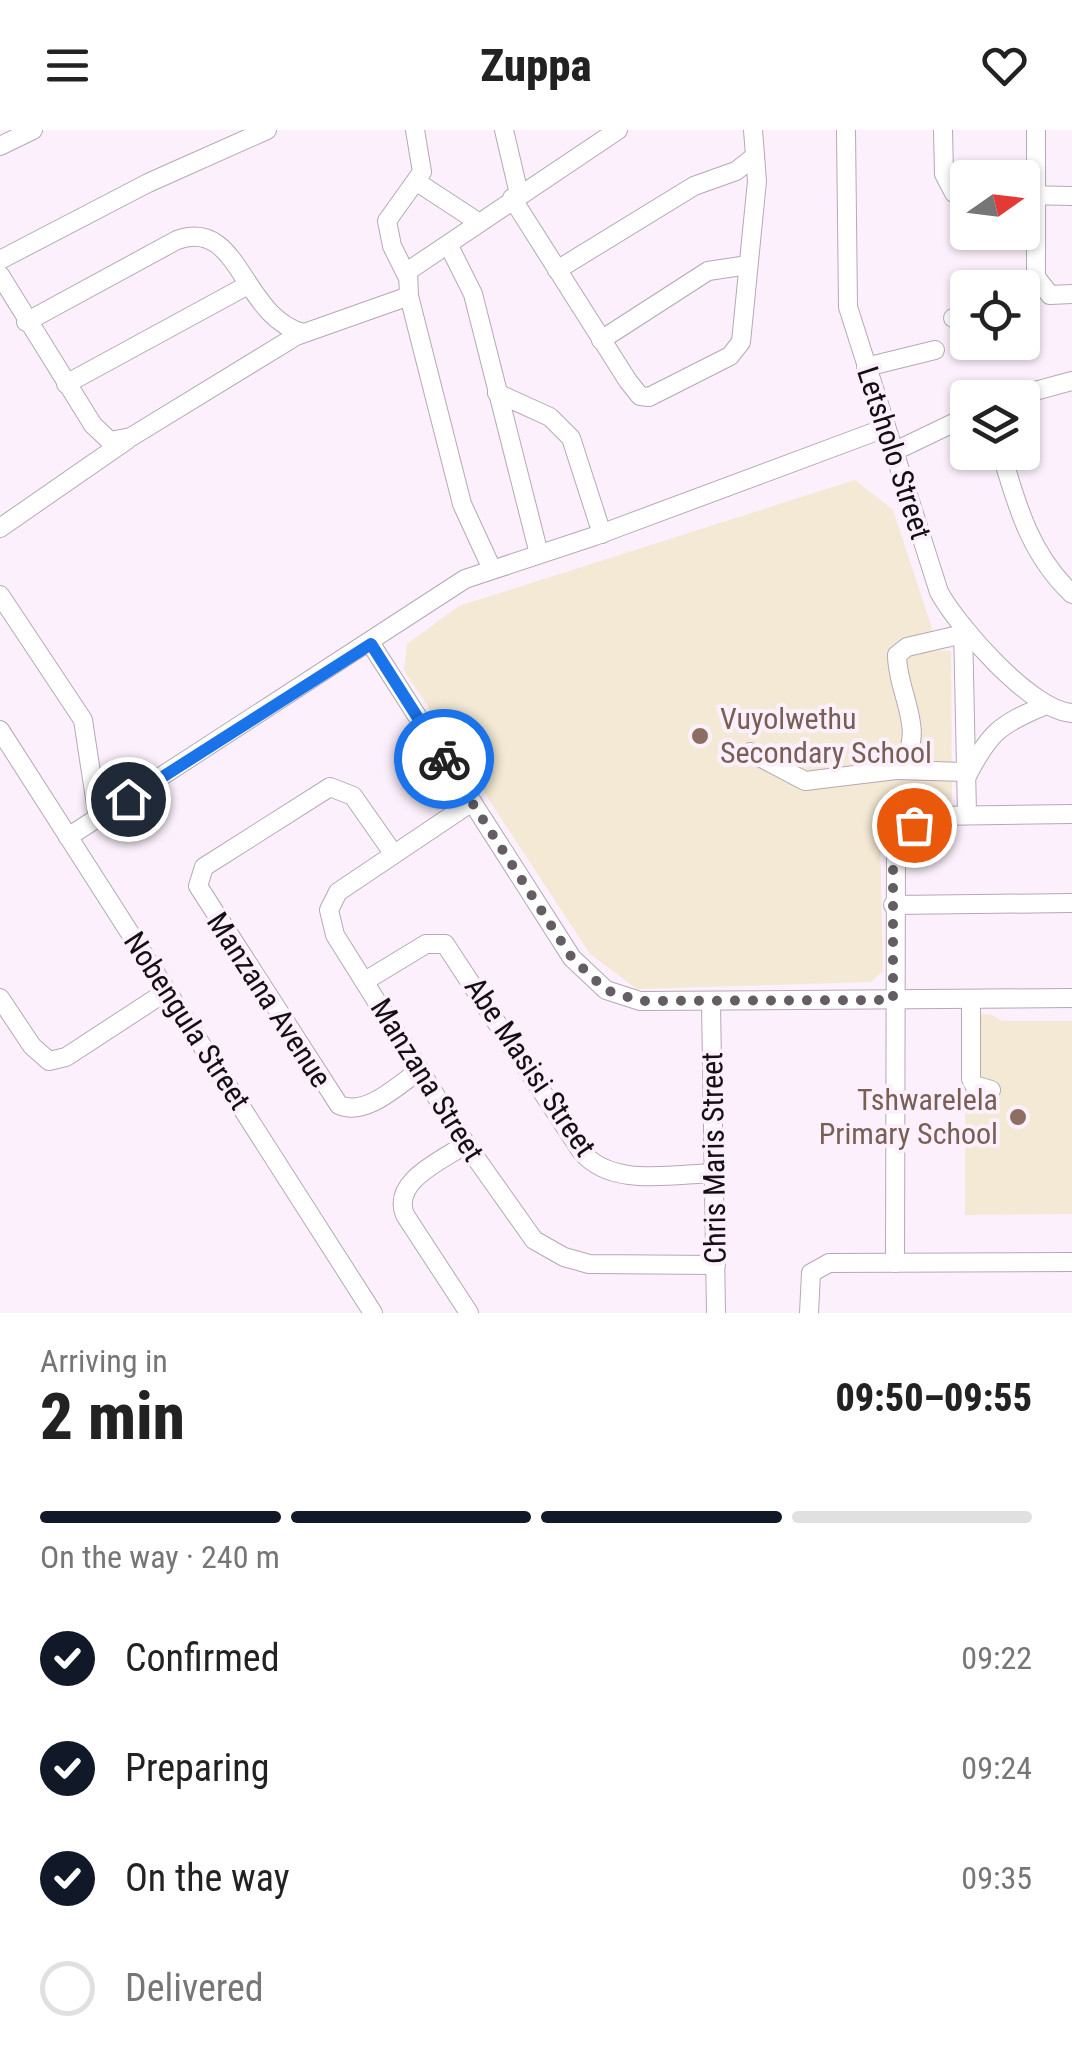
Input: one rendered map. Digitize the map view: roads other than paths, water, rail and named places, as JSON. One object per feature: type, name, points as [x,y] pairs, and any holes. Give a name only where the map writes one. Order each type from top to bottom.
[{"type":"street","points":[[0,146],[33,130]]},
{"type":"street","points":[[0,260],[148,183],[267,130]]},
{"type":"street","points":[[415,130],[422,165],[417,182],[396,203],[387,221],[408,286],[462,504],[491,567]]},
{"type":"street","points":[[504,130],[515,196],[556,270],[644,398],[730,356],[741,342],[755,156],[753,130]]},
{"type":"street","points":[[408,286],[411,266],[449,246],[515,196],[618,130]]},
{"type":"street","name":"Letsholo Street","points":[[846,130],[848,307],[940,592],[963,630],[1044,706]]},
{"type":"street","points":[[944,130],[950,188]]},
{"type":"street","points":[[1032,160],[1036,130]]},
{"type":"street","points":[[556,270],[694,186],[736,171],[755,156]]},
{"type":"street","points":[[417,182],[478,222]]},
{"type":"street","points":[[1040,195],[1072,196]]},
{"type":"street","points":[[26,322],[192,234],[216,241],[280,326],[304,333]]},
{"type":"street","points":[[449,246],[469,281],[539,554]]},
{"type":"street","points":[[602,340],[708,271],[748,266]]},
{"type":"street","points":[[0,275],[99,434],[110,441],[132,437]]},
{"type":"street","points":[[66,384],[248,284]]},
{"type":"street","points":[[0,528],[132,437],[304,333],[408,286]]},
{"type":"street","points":[[1040,292],[1072,294]]},
{"type":"street","points":[[866,367],[936,350]]},
{"type":"street","points":[[1040,390],[1072,381]]},
{"type":"street","points":[[497,393],[550,417],[571,438],[602,534]]},
{"type":"street","points":[[893,452],[950,425]]},
{"type":"street","points":[[68,837],[371,644],[426,602],[491,567],[602,534],[885,428]]},
{"type":"street","points":[[1007,470],[1026,532],[1048,568],[1072,594]]},
{"type":"street","points":[[0,595],[83,720],[98,818]]},
{"type":"street","points":[[896,770],[906,760],[913,736],[896,655],[907,647],[963,630],[967,814]]},
{"type":"street","points":[[371,644],[572,958],[594,981],[640,1001],[1072,998]]},
{"type":"street","points":[[966,776],[984,743],[999,726],[1044,706],[1072,713]]},
{"type":"street","name":"Nobengula Street","points":[[0,730],[373,1313]]},
{"type":"street","points":[[750,752],[806,780],[896,770],[966,776]]},
{"type":"street","name":"Manzana Avenue","points":[[394,854],[354,796],[330,787],[204,867],[198,886],[339,1105],[352,1110],[364,1107],[420,1070]]},
{"type":"street","name":"Manzana Street","points":[[472,802],[338,892],[329,910],[334,935],[527,1233],[564,1257],[589,1264],[716,1265]]},
{"type":"street","points":[[895,1263],[892,905],[893,857],[900,839],[928,817],[1072,814]]},
{"type":"street","points":[[892,905],[1072,903]]},
{"type":"street","name":"Abe Masisi Street","points":[[365,982],[426,944],[445,944],[587,1159],[608,1173],[715,1173]]},
{"type":"street","points":[[1,1003],[42,1058],[58,1060],[168,991]]},
{"type":"street","points":[[970,1000],[971,1079],[974,1085],[991,1090]]},
{"type":"street","name":"Chris Maris Street","points":[[712,1003],[716,1313]]},
{"type":"street","points":[[466,1144],[408,1184],[401,1199],[405,1215],[469,1313]]},
{"type":"street","points":[[809,1313],[808,1282],[816,1267],[829,1263],[1072,1262]]},
{"type":"place","name":"Vuyolwethu Secondary School","points":[[700,736]]},
{"type":"place","name":"Tshwarelela Primary School","points":[[1018,1117]]}]
